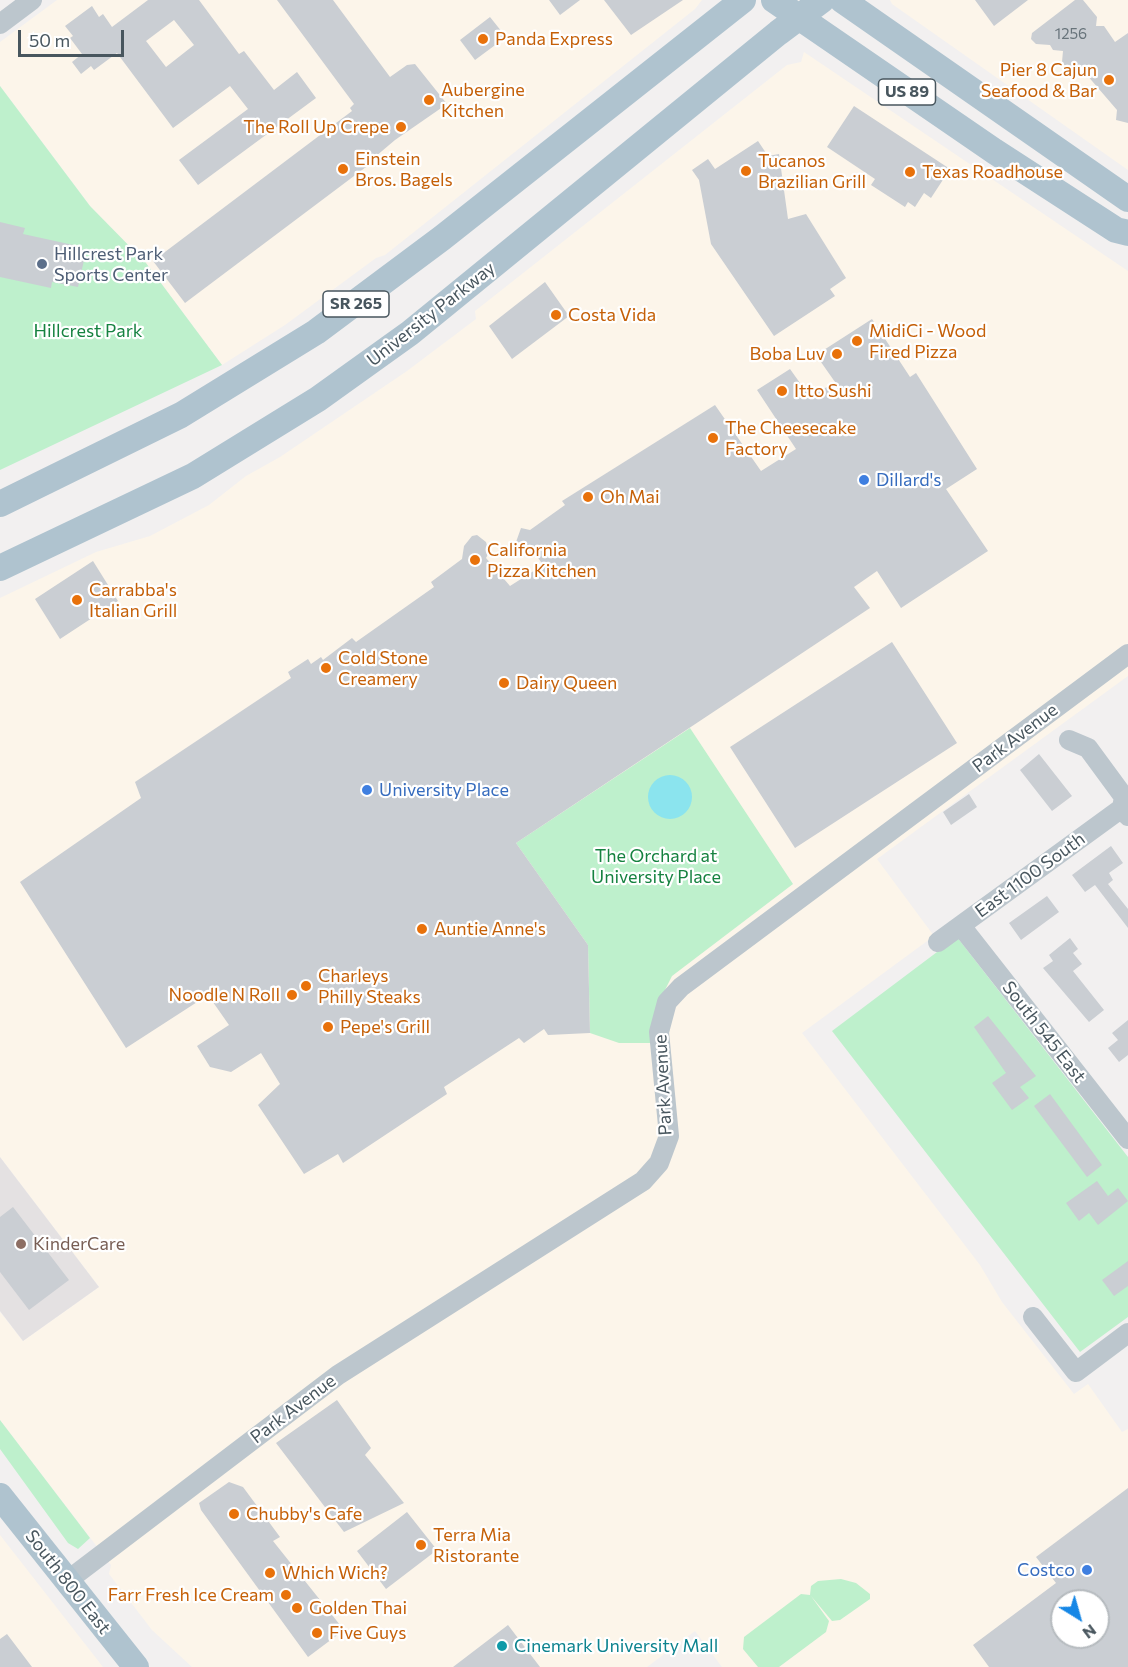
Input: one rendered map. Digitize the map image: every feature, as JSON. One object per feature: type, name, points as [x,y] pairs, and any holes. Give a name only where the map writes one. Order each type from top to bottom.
[{"type":"main road","name":"SR 265","points":[[0,504],[181,415],[316,332],[442,238],[743,0]]},
{"type":"main road","name":"US 89","points":[[774,0],[797,18],[994,151],[1116,230],[1128,233]]},
{"type":"main road","name":"University Parkway","points":[[0,568],[194,476],[318,399],[410,333],[822,0]]},
{"type":"main road","name":"US 89","points":[[842,0],[1128,199]]},
{"type":"main road","name":"South 800 East","points":[[0,1496],[136,1667]]},
{"type":"street","points":[[0,24],[32,0]]},
{"type":"street","name":"Park Avenue","points":[[67,1581],[338,1375],[643,1181],[659,1163],[669,1136],[658,1032],[667,1002],[681,987],[1128,654]]},
{"type":"street","points":[[1070,740],[1088,748],[1124,797],[1125,812]]},
{"type":"street","name":"East 1100 South","points":[[938,942],[1125,812]]},
{"type":"street","name":"South 545 East","points":[[961,926],[1128,1139]]},
{"type":"street","points":[[1033,1317],[1076,1372],[1128,1333]]},
{"type":"shaded area","points":[[57,0],[702,0],[695,9],[385,255],[376,258],[285,325],[222,365],[146,263],[90,206],[0,86],[0,42]]},
{"type":"shaded area","points":[[890,0],[1128,0],[1128,170],[892,4]]},
{"type":"shaded area","name":"University Place","points":[[804,52],[1128,271],[1128,676],[877,859],[934,936],[802,1033],[980,1265],[1002,1302],[1074,1394],[1088,1384],[1122,1432],[1128,1429],[1128,1667],[722,1667],[695,1631],[647,1667],[192,1667],[152,1630],[109,1574],[111,1565],[0,1420],[0,1312],[23,1341],[99,1287],[0,1157],[0,598],[96,552],[150,536],[209,505],[246,476],[280,457],[407,371],[476,319],[475,311],[787,65],[801,62]]},
{"type":"shaded area","points":[[0,1157],[99,1287],[23,1341],[0,1311]]},
{"type":"shaded area","points":[[0,1535],[103,1667],[0,1667]]},
{"type":"green space","name":"Hillcrest Park","points":[[0,86],[90,206],[146,263],[222,365],[0,470]]},
{"type":"green space","name":"The Orchard at University Place","points":[[690,728],[793,884],[672,976],[656,1008],[651,1043],[619,1043],[590,1033],[588,945],[516,843]]},
{"type":"green space","points":[[957,937],[1128,1157],[1128,1317],[1080,1352],[832,1031]]},
{"type":"green space","points":[[0,1420],[90,1538],[78,1549],[68,1543],[0,1449]]},
{"type":"green space","points":[[841,1579],[856,1583],[870,1594],[870,1599],[840,1620],[832,1621],[811,1596],[829,1621],[826,1632],[779,1667],[758,1667],[743,1649],[744,1637],[801,1594],[810,1595],[811,1586],[818,1581]]},
{"type":"water","points":[[670,775],[679,776],[686,781],[691,788],[691,806],[686,813],[679,818],[670,819],[661,818],[654,813],[649,806],[648,797],[649,788],[654,781],[661,776]]},
{"type":"building","points":[[148,0],[199,0],[239,54],[244,51],[274,90],[297,72],[316,98],[198,185],[179,160],[248,109],[230,86],[173,128],[117,53],[94,70],[91,66],[81,74],[72,62],[82,54],[70,38],[73,36],[65,26],[92,6],[99,17],[103,14],[112,27]],"holes":[[[174,20],[194,45],[166,67],[146,41]]]},
{"type":"building","points":[[277,0],[333,0],[390,77],[407,65],[415,64],[447,104],[395,140],[369,162],[370,164],[185,303],[153,261],[352,111],[350,108],[354,104]]},
{"type":"building","points":[[549,0],[580,0],[560,15]]},
{"type":"building","points":[[604,0],[683,0],[631,35]]},
{"type":"building","points":[[975,0],[1028,0],[994,26]]},
{"type":"building","points":[[1075,0],[1083,0],[1097,17],[1096,26],[1104,26],[1115,42],[1128,33],[1128,123],[1116,120],[1117,110],[1080,67],[1066,67],[1062,62],[1063,51],[1053,50],[1050,45],[1036,44],[1031,39],[1032,33]]},
{"type":"building","name":"Panda Express","points":[[490,17],[506,37],[475,60],[460,40]]},
{"type":"building","points":[[854,106],[950,169],[931,198],[924,193],[915,207],[908,202],[905,207],[871,185],[875,179],[827,147]]},
{"type":"building","points":[[758,141],[768,156],[779,154],[788,219],[806,214],[846,278],[830,289],[835,296],[774,336],[711,244],[699,180],[692,170],[708,159],[715,169]]},
{"type":"building","name":"Hillcrest Park Sports Center","points":[[0,222],[25,228],[23,234],[78,246],[77,249],[86,251],[78,287],[52,282],[51,288],[0,277]]},
{"type":"building","points":[[545,282],[569,316],[512,359],[489,326]]},
{"type":"building","name":"University Place","points":[[872,319],[910,377],[916,373],[977,469],[946,489],[988,551],[901,608],[877,571],[854,587],[870,608],[516,843],[588,945],[590,1033],[548,1035],[544,1029],[524,1043],[519,1038],[444,1087],[447,1094],[343,1163],[338,1154],[304,1174],[258,1105],[280,1084],[261,1053],[231,1072],[210,1067],[197,1046],[229,1025],[208,995],[126,1048],[20,882],[141,798],[135,782],[291,678],[288,672],[308,659],[311,664],[321,657],[323,660],[352,638],[356,642],[434,587],[431,582],[462,559],[464,546],[472,536],[477,535],[486,542],[489,552],[486,558],[510,586],[543,565],[530,546],[516,542],[521,528],[530,530],[565,505],[562,501],[715,405],[761,471],[796,449],[757,390],[790,369],[810,397],[835,382],[816,355]]},
{"type":"building","name":"Carrabba's Italian Grill","points":[[93,561],[118,601],[60,639],[35,599]]},
{"type":"building","points":[[892,642],[957,743],[795,848],[730,747]]},
{"type":"building","points":[[1039,754],[1072,796],[1052,811],[1020,770]]},
{"type":"building","points":[[969,794],[977,807],[951,825],[943,812]]},
{"type":"building","points":[[1111,846],[1123,863],[1109,873],[1113,880],[1108,884],[1128,909],[1128,928],[1095,885],[1085,892],[1072,875]]},
{"type":"building","points":[[1047,896],[1059,912],[1021,940],[1009,923]]},
{"type":"building","points":[[1070,938],[1078,949],[1073,953],[1082,964],[1073,971],[1104,1010],[1089,1022],[1043,968],[1053,961],[1049,955]]},
{"type":"building","points":[[988,1016],[1036,1076],[1020,1087],[1029,1098],[1012,1110],[992,1083],[1006,1073],[974,1027]]},
{"type":"building","points":[[1128,1020],[1128,1055],[1119,1062],[1108,1048],[1118,1040],[1112,1033]]},
{"type":"building","points":[[1050,1094],[1102,1165],[1087,1177],[1034,1106]]},
{"type":"building","points":[[1097,1181],[1108,1196],[1118,1188],[1128,1201],[1098,1225],[1089,1213],[1079,1221],[1066,1203]]},
{"type":"building","name":"KinderCare","points":[[13,1207],[69,1280],[29,1310],[0,1272],[0,1217]]},
{"type":"building","points":[[1128,1261],[1128,1286],[1114,1296],[1102,1280]]},
{"type":"building","points":[[337,1400],[371,1448],[365,1455],[404,1503],[344,1532],[276,1443]]},
{"type":"building","points":[[229,1482],[243,1487],[280,1537],[273,1541],[344,1630],[308,1657],[201,1510],[199,1503]]},
{"type":"building","name":"Costco","points":[[1128,1488],[1128,1667],[989,1667],[973,1645],[1056,1583],[1036,1557]]},
{"type":"building","points":[[407,1512],[437,1550],[386,1589],[357,1551]]},
{"type":"building","name":"Cinemark University Mall","points":[[508,1625],[540,1667],[453,1667]]},
{"type":"building","points":[[7,1634],[32,1667],[0,1667],[0,1639]]},
{"type":"place","name":"Panda Express","points":[[483,39]]},
{"type":"place","name":"Pier 8 Cajun Seafood & Bar","points":[[1109,80]]},
{"type":"place","name":"Aubergine Kitchen","points":[[429,100]]},
{"type":"place","name":"The Roll Up Crepe","points":[[401,127]]},
{"type":"place","name":"Einstein Bros. Bagels","points":[[343,169]]},
{"type":"place","name":"Tucanos Brazilian Grill","points":[[746,171]]},
{"type":"place","name":"Texas Roadhouse","points":[[910,172]]},
{"type":"place","name":"Hillcrest Park Sports Center","points":[[42,264]]},
{"type":"place","name":"Costa Vida","points":[[556,315]]},
{"type":"place","name":"MidiCi - Wood Fired Pizza","points":[[857,341]]},
{"type":"place","name":"Boba Luv","points":[[837,354]]},
{"type":"place","name":"Itto Sushi","points":[[782,391]]},
{"type":"place","name":"The Cheesecake Factory","points":[[713,438]]},
{"type":"place","name":"Dillard's","points":[[864,480]]},
{"type":"place","name":"Oh Mai","points":[[588,497]]},
{"type":"place","name":"California Pizza Kitchen","points":[[475,560]]},
{"type":"place","name":"Carrabba's Italian Grill","points":[[77,600]]},
{"type":"place","name":"Cold Stone Creamery","points":[[326,668]]},
{"type":"place","name":"Dairy Queen","points":[[504,683]]},
{"type":"place","name":"University Place","points":[[367,790]]},
{"type":"place","name":"Auntie Anne's","points":[[422,929]]},
{"type":"place","name":"Charleys Philly Steaks","points":[[306,986]]},
{"type":"place","name":"Noodle N Roll","points":[[292,995]]},
{"type":"place","name":"Pepe's Grill","points":[[328,1027]]},
{"type":"place","name":"KinderCare","points":[[21,1244]]},
{"type":"place","name":"Chubby's Cafe","points":[[234,1514]]},
{"type":"place","name":"Terra Mia Ristorante","points":[[421,1545]]},
{"type":"place","name":"Costco","points":[[1087,1570]]},
{"type":"place","name":"Which Wich?","points":[[270,1573]]},
{"type":"place","name":"Farr Fresh Ice Cream","points":[[286,1595]]},
{"type":"place","name":"Golden Thai","points":[[297,1608]]},
{"type":"place","name":"Five Guys","points":[[317,1633]]},
{"type":"place","name":"Cinemark University Mall","points":[[502,1646]]}]
